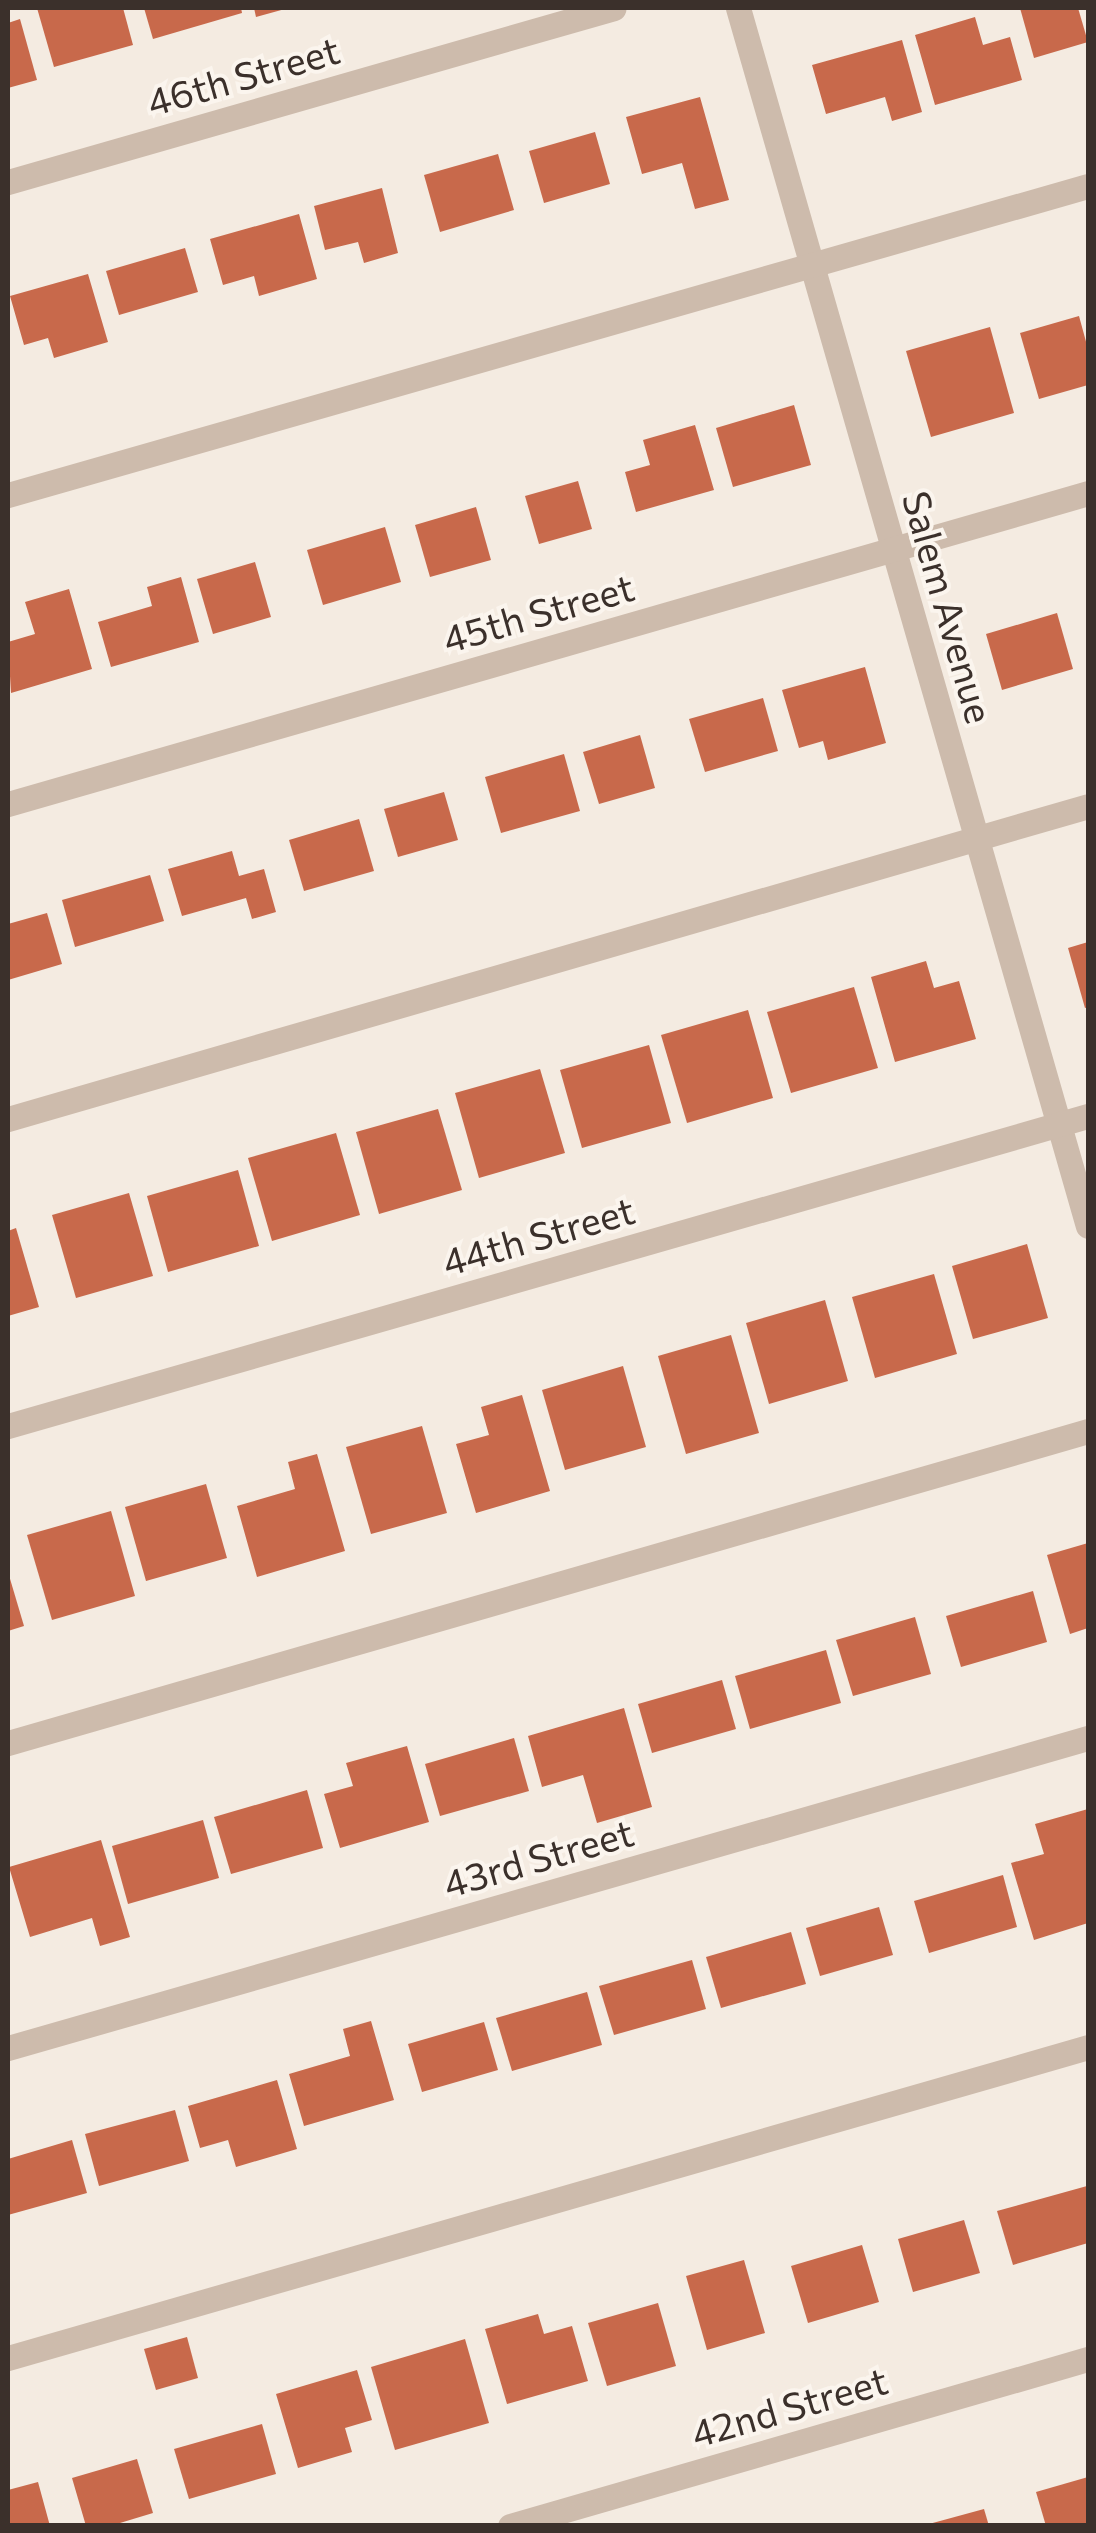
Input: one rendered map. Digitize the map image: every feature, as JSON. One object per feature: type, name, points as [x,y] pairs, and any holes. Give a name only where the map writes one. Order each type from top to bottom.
[{"type":"street","name":"46th Street","points":[[8,182],[614,8]]},
{"type":"street","name":"Salem Avenue","points":[[738,8],[1088,1226]]},
{"type":"street","points":[[8,495],[1088,186]]},
{"type":"street","name":"45th Street","points":[[8,804],[1088,493]]},
{"type":"street","points":[[8,1118],[1088,806]]},
{"type":"street","name":"44th Street","points":[[8,1426],[1088,1116]]},
{"type":"street","points":[[8,1743],[1088,1432]]},
{"type":"street","name":"43rd Street","points":[[8,2048],[1088,1738]]},
{"type":"street","points":[[8,2358],[1088,2047]]},
{"type":"street","name":"42nd Street","points":[[510,2526],[1088,2359]]},
{"type":"building","points":[[37,8],[123,8],[133,45],[54,67]]},
{"type":"building","points":[[144,8],[241,8],[242,13],[153,39]]},
{"type":"building","points":[[254,8],[285,8],[285,9],[256,17]]},
{"type":"building","points":[[1020,8],[1078,8],[1088,42],[1034,58]]},
{"type":"building","points":[[975,17],[983,45],[1010,37],[1022,80],[935,105],[915,35]]},
{"type":"building","points":[[20,19],[37,80],[8,88],[8,23]]},
{"type":"building","points":[[902,40],[922,112],[892,121],[885,97],[826,114],[812,65]]},
{"type":"building","points":[[700,97],[729,200],[695,209],[682,163],[642,174],[626,117]]},
{"type":"building","points":[[595,132],[610,184],[544,203],[529,151]]},
{"type":"building","points":[[498,154],[514,210],[440,232],[424,175]]},
{"type":"building","points":[[382,188],[398,253],[364,263],[358,242],[325,250],[314,206]]},
{"type":"building","points":[[299,214],[317,279],[259,296],[254,276],[223,285],[210,239]]},
{"type":"building","points":[[185,248],[198,292],[119,315],[106,271]]},
{"type":"building","points":[[88,274],[108,342],[54,358],[48,338],[24,345],[10,296]]},
{"type":"building","points":[[1079,316],[1088,349],[1088,385],[1039,399],[1020,333]]},
{"type":"building","points":[[990,327],[1014,413],[931,437],[906,351]]},
{"type":"building","points":[[794,405],[811,465],[733,487],[716,428]]},
{"type":"building","points":[[695,425],[714,490],[636,512],[625,472],[650,465],[643,440]]},
{"type":"building","points":[[578,481],[592,529],[539,544],[525,496]]},
{"type":"building","points":[[476,507],[491,560],[430,577],[415,525]]},
{"type":"building","points":[[385,527],[401,582],[323,605],[307,550]]},
{"type":"building","points":[[255,562],[271,617],[213,634],[197,579]]},
{"type":"building","points":[[181,577],[199,642],[111,667],[98,622],[152,606],[147,587]]},
{"type":"building","points":[[69,589],[92,669],[11,693],[8,642],[35,634],[25,602]]},
{"type":"building","points":[[1057,613],[1073,669],[1002,690],[986,634]]},
{"type":"building","points":[[865,667],[886,743],[828,760],[823,741],[799,748],[782,690]]},
{"type":"building","points":[[763,698],[778,751],[705,772],[689,719]]},
{"type":"building","points":[[640,735],[655,788],[599,804],[583,752]]},
{"type":"building","points":[[564,754],[580,811],[501,833],[485,777]]},
{"type":"building","points":[[444,792],[458,840],[398,857],[384,809]]},
{"type":"building","points":[[359,819],[374,871],[304,891],[289,840]]},
{"type":"building","points":[[232,851],[239,876],[264,869],[276,912],[252,919],[246,898],[182,916],[168,869]]},
{"type":"building","points":[[150,875],[164,921],[75,947],[62,900]]},
{"type":"building","points":[[47,913],[62,964],[8,980],[8,924]]},
{"type":"building","points":[[1088,942],[1088,1007],[1085,1008],[1068,948]]},
{"type":"building","points":[[926,961],[934,988],[959,981],[976,1039],[895,1062],[871,977]]},
{"type":"building","points":[[854,987],[878,1068],[791,1093],[767,1012]]},
{"type":"building","points":[[748,1010],[773,1098],[687,1123],[661,1035]]},
{"type":"building","points":[[649,1045],[671,1123],[582,1148],[560,1070]]},
{"type":"building","points":[[540,1069],[565,1153],[479,1178],[455,1093]]},
{"type":"building","points":[[438,1109],[462,1190],[379,1214],[356,1132]]},
{"type":"building","points":[[336,1133],[360,1215],[272,1241],[248,1158]]},
{"type":"building","points":[[238,1170],[259,1246],[168,1272],[147,1196]]},
{"type":"building","points":[[129,1193],[153,1276],[76,1298],[52,1215]]},
{"type":"building","points":[[16,1228],[39,1307],[8,1316],[8,1231]]},
{"type":"building","points":[[1027,1244],[1048,1318],[973,1339],[952,1266]]},
{"type":"building","points":[[934,1274],[957,1354],[875,1378],[852,1297]]},
{"type":"building","points":[[825,1300],[848,1381],[769,1404],[746,1323]]},
{"type":"building","points":[[731,1335],[759,1433],[686,1454],[658,1356]]},
{"type":"building","points":[[623,1366],[646,1447],[565,1470],[542,1390]]},
{"type":"building","points":[[522,1395],[550,1491],[476,1513],[456,1444],[489,1435],[481,1407]]},
{"type":"building","points":[[422,1426],[447,1513],[371,1534],[346,1447]]},
{"type":"building","points":[[317,1454],[345,1551],[257,1577],[237,1506],[295,1489],[288,1462]]},
{"type":"building","points":[[206,1484],[227,1558],[146,1581],[125,1507]]},
{"type":"building","points":[[111,1511],[135,1596],[52,1620],[27,1535]]},
{"type":"building","points":[[1088,1543],[1088,1628],[1070,1634],[1047,1555]]},
{"type":"building","points":[[8,1572],[24,1626],[8,1631]]},
{"type":"building","points":[[1033,1591],[1047,1642],[961,1667],[946,1616]]},
{"type":"building","points":[[915,1617],[931,1674],[853,1696],[836,1640]]},
{"type":"building","points":[[826,1650],[841,1703],[750,1729],[735,1676]]},
{"type":"building","points":[[722,1680],[736,1729],[652,1753],[638,1704]]},
{"type":"building","points":[[624,1708],[652,1807],[597,1823],[583,1775],[542,1787],[528,1736]]},
{"type":"building","points":[[514,1738],[529,1791],[440,1816],[425,1764]]},
{"type":"building","points":[[407,1746],[429,1822],[340,1848],[324,1794],[353,1786],[346,1763]]},
{"type":"building","points":[[307,1790],[323,1848],[231,1874],[214,1817]]},
{"type":"building","points":[[1088,1809],[1088,1923],[1034,1940],[1011,1863],[1044,1854],[1035,1824]]},
{"type":"building","points":[[203,1820],[219,1878],[128,1904],[112,1846]]},
{"type":"building","points":[[101,1840],[130,1937],[100,1946],[92,1918],[30,1937],[9,1867]]},
{"type":"building","points":[[1003,1875],[1017,1927],[929,1953],[914,1901]]},
{"type":"building","points":[[879,1907],[893,1955],[820,1976],[806,1928]]},
{"type":"building","points":[[791,1932],[806,1984],[721,2008],[706,1957]]},
{"type":"building","points":[[692,1960],[706,2009],[614,2035],[599,1986]]},
{"type":"building","points":[[587,1992],[602,2045],[512,2071],[496,2018]]},
{"type":"building","points":[[371,2021],[394,2100],[304,2126],[289,2074],[350,2056],[343,2029]]},
{"type":"building","points":[[484,2022],[498,2070],[422,2092],[408,2044]]},
{"type":"building","points":[[277,2080],[297,2149],[236,2167],[228,2140],[200,2148],[188,2106]]},
{"type":"building","points":[[175,2110],[189,2161],[99,2186],[85,2134]]},
{"type":"building","points":[[72,2140],[87,2193],[8,2215],[8,2159]]},
{"type":"building","points":[[1087,2186],[1088,2243],[1013,2265],[997,2211]]},
{"type":"building","points":[[964,2220],[980,2273],[913,2292],[898,2239]]},
{"type":"building","points":[[862,2245],[879,2302],[808,2323],[791,2266]]},
{"type":"building","points":[[744,2260],[765,2333],[707,2350],[686,2276]]},
{"type":"building","points":[[658,2303],[676,2366],[607,2386],[588,2323]]},
{"type":"building","points":[[538,2314],[544,2334],[572,2326],[588,2381],[507,2404],[485,2329]]},
{"type":"building","points":[[187,2337],[198,2378],[156,2390],[144,2349]]},
{"type":"building","points":[[465,2339],[489,2423],[395,2450],[371,2367]]},
{"type":"building","points":[[357,2370],[372,2420],[345,2428],[352,2452],[298,2468],[276,2394]]},
{"type":"building","points":[[262,2424],[276,2474],[189,2499],[174,2449]]},
{"type":"building","points":[[137,2459],[153,2513],[110,2526],[86,2526],[72,2478]]},
{"type":"building","points":[[1088,2477],[1088,2526],[1046,2526],[1036,2492]]},
{"type":"building","points":[[38,2482],[50,2526],[8,2526],[8,2490]]},
{"type":"building","points":[[984,2509],[989,2526],[929,2524]]}]
